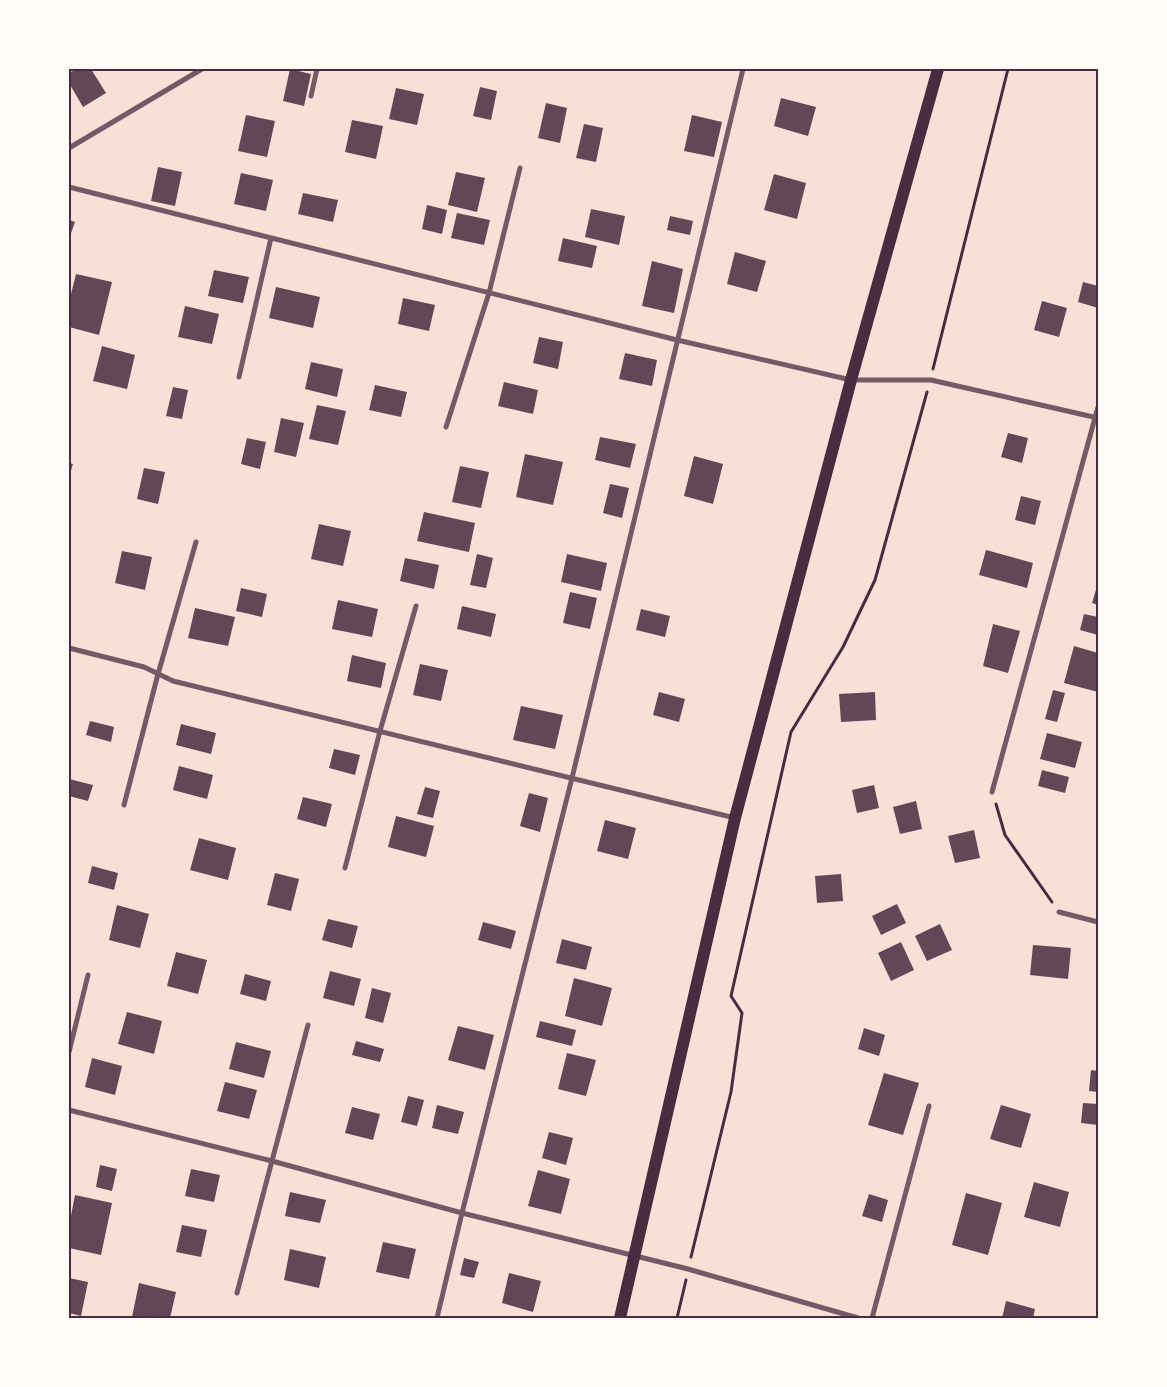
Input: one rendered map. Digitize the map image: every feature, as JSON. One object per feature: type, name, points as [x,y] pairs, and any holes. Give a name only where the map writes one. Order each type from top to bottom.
[{"type":"main road","points":[[620,1318],[735,818],[851,380],[938,69]]},
{"type":"street","points":[[69,148],[202,69]]},
{"type":"street","points":[[311,96],[317,69]]},
{"type":"street","points":[[437,1318],[572,778],[743,69]]},
{"type":"street","points":[[446,427],[489,293],[520,168]]},
{"type":"street","points":[[69,187],[677,340],[851,380],[931,380],[1097,418]]},
{"type":"street","points":[[239,377],[271,238]]},
{"type":"street","points":[[992,792],[1097,418],[1098,407]]},
{"type":"street","points":[[124,805],[158,674],[196,542]]},
{"type":"street","points":[[345,868],[380,731],[416,606]]},
{"type":"street","points":[[69,648],[144,667],[172,681],[735,818]]},
{"type":"street","points":[[1059,912],[1098,922]]},
{"type":"street","points":[[69,1052],[88,976]]},
{"type":"street","points":[[237,1293],[308,1025]]},
{"type":"street","points":[[872,1318],[929,1106]]},
{"type":"street","points":[[69,1110],[272,1161],[462,1213],[688,1269],[858,1318]]},
{"type":"path","points":[[677,1318],[731,1092],[742,1013],[731,996],[791,732],[843,647],[875,580],[931,380],[1008,69]]},
{"type":"path","points":[[992,792],[1005,835],[1059,912]]},
{"type":"building","points":[[77,69],[91,69],[106,93],[83,107],[69,83],[69,73]]},
{"type":"building","points":[[290,69],[311,74],[304,106],[283,101]]},
{"type":"building","points":[[480,87],[497,91],[491,120],[473,116]]},
{"type":"building","points":[[396,88],[424,94],[417,125],[389,119]]},
{"type":"building","points":[[781,98],[816,107],[808,136],[774,126]]},
{"type":"building","points":[[546,103],[567,108],[560,143],[538,138]]},
{"type":"building","points":[[246,115],[275,121],[267,157],[238,151]]},
{"type":"building","points":[[692,115],[722,122],[714,157],[684,151]]},
{"type":"building","points":[[352,120],[383,126],[376,159],[345,152]]},
{"type":"building","points":[[584,124],[603,128],[596,162],[576,158]]},
{"type":"building","points":[[158,167],[182,172],[175,206],[151,201]]},
{"type":"building","points":[[456,172],[485,178],[477,212],[448,205]]},
{"type":"building","points":[[241,173],[273,180],[266,211],[234,204]]},
{"type":"building","points":[[774,174],[806,183],[797,219],[764,210]]},
{"type":"building","points":[[303,193],[338,200],[333,222],[298,214]]},
{"type":"building","points":[[427,205],[447,210],[442,234],[422,229]]},
{"type":"building","points":[[591,209],[625,216],[619,245],[585,237]]},
{"type":"building","points":[[457,213],[490,220],[484,245],[451,238]]},
{"type":"building","points":[[670,216],[693,221],[690,235],[667,230]]},
{"type":"building","points":[[69,220],[75,222],[69,239]]},
{"type":"building","points":[[563,238],[597,246],[592,268],[558,261]]},
{"type":"building","points":[[735,252],[766,261],[757,292],[727,284]]},
{"type":"building","points":[[652,261],[683,269],[674,313],[642,306]]},
{"type":"building","points":[[214,270],[249,277],[243,303],[208,296]]},
{"type":"building","points":[[76,274],[112,282],[99,335],[69,327],[69,302]]},
{"type":"building","points":[[1083,282],[1098,286],[1098,308],[1078,302]]},
{"type":"building","points":[[276,287],[320,297],[313,328],[269,318]]},
{"type":"building","points":[[403,298],[435,305],[429,331],[398,324]]},
{"type":"building","points":[[1042,301],[1067,308],[1059,337],[1034,330]]},
{"type":"building","points":[[185,306],[219,314],[212,344],[178,337]]},
{"type":"building","points":[[539,337],[563,342],[558,369],[533,363]]},
{"type":"building","points":[[102,346],[135,355],[127,389],[93,381]]},
{"type":"building","points":[[625,353],[657,360],[652,386],[619,379]]},
{"type":"building","points":[[311,362],[343,369],[337,397],[305,389]]},
{"type":"building","points":[[504,382],[538,390],[533,414],[498,406]]},
{"type":"building","points":[[375,385],[407,392],[401,417],[369,410]]},
{"type":"building","points":[[173,387],[188,390],[182,419],[166,416]]},
{"type":"building","points":[[317,405],[346,411],[338,445],[309,439]]},
{"type":"building","points":[[281,418],[304,423],[296,457],[274,452]]},
{"type":"building","points":[[1008,433],[1028,438],[1022,463],[1001,457]]},
{"type":"building","points":[[600,437],[636,444],[630,468],[595,460]]},
{"type":"building","points":[[247,438],[266,442],[260,469],[241,464]]},
{"type":"building","points":[[525,454],[563,462],[553,505],[516,497]]},
{"type":"building","points":[[694,456],[723,464],[713,504],[684,496]]},
{"type":"building","points":[[69,463],[73,464],[69,477]]},
{"type":"building","points":[[460,466],[489,472],[481,508],[452,502]]},
{"type":"building","points":[[144,468],[165,472],[158,504],[137,499]]},
{"type":"building","points":[[610,484],[629,488],[622,518],[603,513]]},
{"type":"building","points":[[1021,496],[1041,501],[1035,525],[1015,520]]},
{"type":"building","points":[[424,512],[475,523],[469,552],[417,541]]},
{"type":"building","points":[[319,524],[351,531],[343,566],[311,559]]},
{"type":"building","points":[[986,550],[1033,563],[1027,588],[979,575]]},
{"type":"building","points":[[122,551],[152,557],[145,590],[115,583]]},
{"type":"building","points":[[477,554],[493,558],[486,588],[470,585]]},
{"type":"building","points":[[567,554],[607,563],[601,591],[561,582]]},
{"type":"building","points":[[405,558],[439,565],[434,589],[400,581]]},
{"type":"building","points":[[1098,583],[1098,605],[1092,603]]},
{"type":"building","points":[[241,588],[267,594],[262,617],[236,611]]},
{"type":"building","points":[[570,592],[597,598],[590,629],[563,623]]},
{"type":"building","points":[[338,600],[378,609],[372,637],[332,629]]},
{"type":"building","points":[[462,606],[496,614],[491,637],[457,629]]},
{"type":"building","points":[[195,608],[235,617],[228,646],[188,638]]},
{"type":"building","points":[[641,609],[670,616],[665,637],[636,630]]},
{"type":"building","points":[[1084,614],[1098,617],[1098,635],[1080,630]]},
{"type":"building","points":[[993,624],[1020,631],[1008,673],[983,666]]},
{"type":"building","points":[[1074,646],[1098,653],[1098,692],[1064,683]]},
{"type":"building","points":[[352,655],[386,663],[381,688],[347,681]]},
{"type":"building","points":[[420,664],[448,670],[441,701],[413,695]]},
{"type":"building","points":[[1053,690],[1065,693],[1057,722],[1045,719]]},
{"type":"building","points":[[659,692],[685,699],[679,722],[653,715]]},
{"type":"building","points":[[875,692],[876,720],[841,722],[839,694]]},
{"type":"building","points":[[521,706],[563,715],[555,749],[513,740]]},
{"type":"building","points":[[90,721],[114,727],[111,742],[86,735]]},
{"type":"building","points":[[181,724],[216,733],[211,754],[176,745]]},
{"type":"building","points":[[1047,733],[1082,742],[1075,768],[1040,759]]},
{"type":"building","points":[[334,749],[360,755],[355,775],[329,768]]},
{"type":"building","points":[[179,766],[213,775],[207,799],[173,790]]},
{"type":"building","points":[[1042,770],[1069,777],[1065,793],[1038,786]]},
{"type":"building","points":[[69,779],[93,785],[88,801],[69,796]]},
{"type":"building","points":[[874,785],[879,808],[857,813],[852,790]]},
{"type":"building","points":[[425,787],[440,791],[433,818],[417,814]]},
{"type":"building","points":[[529,793],[548,798],[540,832],[520,826]]},
{"type":"building","points":[[303,797],[332,804],[326,827],[297,819]]},
{"type":"building","points":[[916,801],[922,829],[900,834],[893,807]]},
{"type":"building","points":[[396,816],[434,826],[426,857],[388,847]]},
{"type":"building","points":[[605,820],[636,828],[628,859],[597,851]]},
{"type":"building","points":[[974,830],[980,858],[955,863],[948,836]]},
{"type":"building","points":[[199,838],[236,848],[228,880],[190,870]]},
{"type":"building","points":[[92,866],[118,873],[114,890],[88,883]]},
{"type":"building","points":[[275,873],[299,879],[291,911],[267,905]]},
{"type":"building","points":[[841,874],[843,901],[817,903],[815,876]]},
{"type":"building","points":[[897,904],[906,923],[881,935],[872,916]]},
{"type":"building","points":[[117,905],[149,914],[140,948],[109,940]]},
{"type":"building","points":[[328,919],[358,926],[352,948],[322,940]]},
{"type":"building","points":[[483,922],[516,931],[511,949],[478,940]]},
{"type":"building","points":[[940,924],[952,950],[927,961],[915,936]]},
{"type":"building","points":[[562,939],[592,947],[586,970],[556,963]]},
{"type":"building","points":[[901,942],[914,970],[891,981],[878,953]]},
{"type":"building","points":[[1033,945],[1071,948],[1068,979],[1030,975]]},
{"type":"building","points":[[176,952],[207,960],[198,994],[167,986]]},
{"type":"building","points":[[330,971],[361,979],[354,1006],[323,998]]},
{"type":"building","points":[[245,974],[271,981],[266,1001],[240,994]]},
{"type":"building","points":[[574,978],[612,988],[602,1026],[565,1016]]},
{"type":"building","points":[[372,988],[391,993],[383,1023],[365,1018]]},
{"type":"building","points":[[127,1012],[162,1021],[154,1054],[118,1044]]},
{"type":"building","points":[[540,1021],[576,1030],[572,1046],[536,1037]]},
{"type":"building","points":[[458,1026],[494,1035],[485,1070],[448,1060]]},
{"type":"building","points":[[864,1028],[885,1035],[879,1056],[858,1049]]},
{"type":"building","points":[[356,1041],[384,1049],[380,1062],[352,1055]]},
{"type":"building","points":[[236,1042],[271,1051],[264,1078],[229,1069]]},
{"type":"building","points":[[567,1053],[596,1060],[586,1096],[558,1089]]},
{"type":"building","points":[[92,1058],[122,1066],[115,1095],[85,1087]]},
{"type":"building","points":[[1091,1070],[1098,1071],[1098,1092],[1089,1091]]},
{"type":"building","points":[[884,1073],[919,1083],[903,1135],[868,1125]]},
{"type":"building","points":[[225,1082],[257,1090],[249,1119],[217,1111]]},
{"type":"building","points":[[408,1096],[424,1100],[417,1126],[401,1122]]},
{"type":"building","points":[[1083,1103],[1098,1104],[1098,1125],[1081,1123]]},
{"type":"building","points":[[437,1105],[464,1112],[458,1134],[432,1128]]},
{"type":"building","points":[[1001,1105],[1031,1114],[1021,1148],[990,1139]]},
{"type":"building","points":[[352,1107],[380,1114],[373,1140],[345,1133]]},
{"type":"building","points":[[549,1132],[573,1138],[566,1165],[542,1158]]},
{"type":"building","points":[[100,1165],[117,1169],[112,1191],[96,1187]]},
{"type":"building","points":[[191,1169],[220,1175],[214,1202],[185,1196]]},
{"type":"building","points":[[538,1170],[570,1179],[561,1214],[528,1206]]},
{"type":"building","points":[[1034,1182],[1069,1192],[1060,1227],[1024,1217]]},
{"type":"building","points":[[290,1192],[326,1200],[320,1223],[285,1216]]},
{"type":"building","points":[[966,1193],[1002,1203],[988,1255],[952,1245]]},
{"type":"building","points":[[869,1194],[888,1200],[882,1222],[862,1216]]},
{"type":"building","points":[[75,1195],[112,1203],[101,1255],[69,1248],[69,1226]]},
{"type":"building","points":[[182,1225],[207,1230],[201,1257],[176,1252]]},
{"type":"building","points":[[383,1242],[416,1249],[409,1279],[376,1272]]},
{"type":"building","points":[[290,1249],[326,1257],[319,1288],[284,1280]]},
{"type":"building","points":[[464,1258],[479,1262],[474,1278],[460,1275]]},
{"type":"building","points":[[509,1273],[541,1281],[533,1312],[502,1303]]},
{"type":"building","points":[[69,1278],[88,1282],[81,1316],[69,1313]]},
{"type":"building","points":[[139,1283],[176,1292],[170,1318],[132,1317]]},
{"type":"building","points":[[1006,1301],[1035,1309],[1033,1318],[1002,1318]]}]
